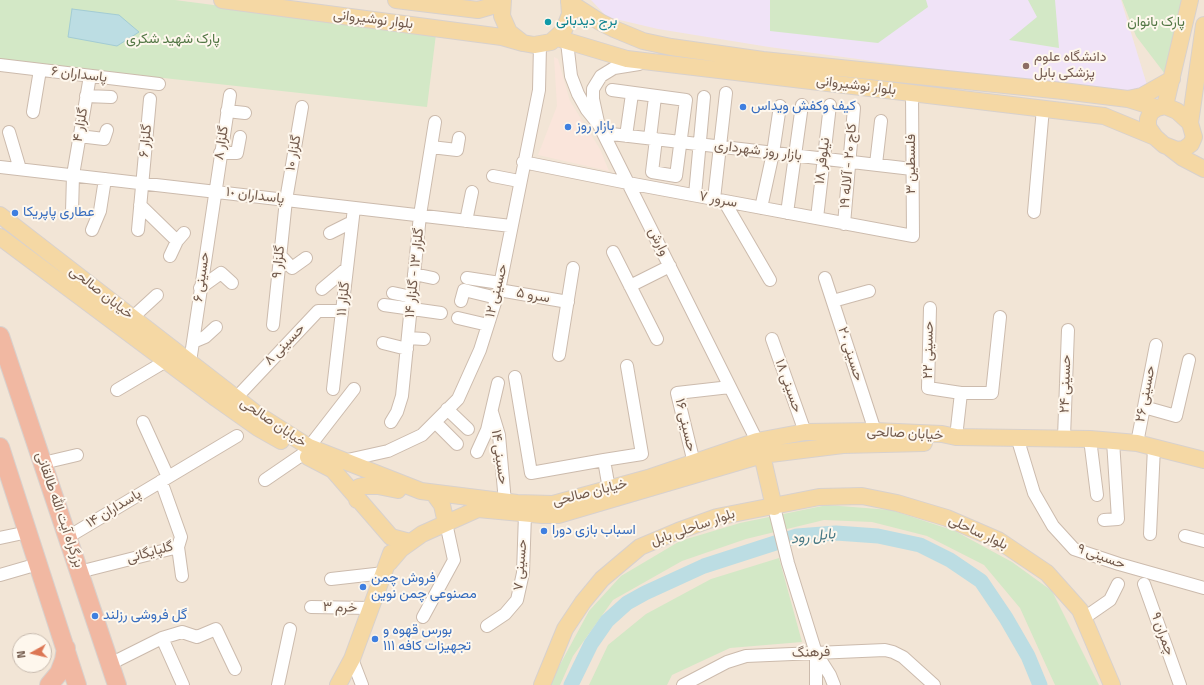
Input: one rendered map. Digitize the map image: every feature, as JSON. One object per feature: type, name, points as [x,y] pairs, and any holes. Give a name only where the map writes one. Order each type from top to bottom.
[{"type":"highway","name":"بزرگراه آیت الله طالقانی","points":[[0,336],[117,685]]},
{"type":"highway","points":[[0,447],[77,683]]},
{"type":"highway","points":[[49,685],[59,673],[64,660],[66,647]]},
{"type":"main road","name":"بلوار نوشیروانی","points":[[222,0],[502,37],[540,45]]},
{"type":"main road","name":"بلوار نوشیروانی","points":[[396,0],[478,10],[492,6],[500,0]]},
{"type":"main road","points":[[503,0],[502,10],[504,22],[509,32],[523,42]]},
{"type":"main road","points":[[1161,107],[1172,79],[1190,0]]},
{"type":"main road","name":"بلوار نوشیروانی","points":[[569,1],[614,30],[643,41],[671,47],[763,60],[1107,96],[1128,99],[1161,107]]},
{"type":"main road","points":[[540,45],[562,40],[564,30],[569,20],[569,1]]},
{"type":"main road","points":[[1170,148],[1177,150],[1184,149],[1191,144],[1196,130],[1197,68],[1204,25]]},
{"type":"main road","points":[[605,53],[602,48],[604,36],[614,30]]},
{"type":"main road","name":"بلوار نوشیروانی","points":[[562,40],[605,53],[654,62],[1104,116],[1154,138]]},
{"type":"main road","points":[[1178,51],[1182,73],[1185,75],[1190,75],[1197,68]]},
{"type":"main road","points":[[1128,99],[1142,96],[1172,79]]},
{"type":"main road","points":[[1104,116],[1115,114],[1119,109],[1119,106],[1107,96]]},
{"type":"main road","points":[[1196,130],[1177,111],[1161,107],[1151,112],[1148,120],[1148,127],[1154,138],[1183,158],[1204,169]]},
{"type":"main road","name":"خیابان صالحی","points":[[0,215],[190,362],[198,377]]},
{"type":"main road","points":[[0,230],[16,248]]},
{"type":"main road","name":"خیابان صالحی","points":[[0,237],[166,361],[198,377]]},
{"type":"main road","name":"خيابان صالحی","points":[[198,377],[258,428],[337,466],[427,492],[505,502],[553,504],[609,489],[694,463],[759,448],[843,444],[942,443],[956,437]]},
{"type":"main road","name":"خيابان صالحی","points":[[198,377],[236,398],[306,450]]},
{"type":"main road","name":"خيابان صالحی","points":[[386,568],[410,542],[461,515],[478,509],[525,514],[558,515],[805,432],[875,431],[942,434],[956,437],[1064,437],[1136,443],[1204,460]]},
{"type":"main road","points":[[759,448],[774,506]]},
{"type":"main road","name":"خيابان صالحی","points":[[337,466],[345,483],[357,500],[391,537]]},
{"type":"main road","points":[[357,500],[356,491],[359,487],[363,486],[378,486],[411,493],[427,492],[442,505],[446,523]]},
{"type":"main road","points":[[461,515],[456,511],[454,504],[458,498],[464,496]]},
{"type":"main road","name":"بلوار ساحلی","points":[[774,506],[819,496],[862,496],[897,503],[947,518],[998,540],[1046,573],[1080,610],[1112,685]]},
{"type":"main road","name":"بلوار ساحلی بابل","points":[[542,685],[565,628],[583,602],[602,579],[620,562],[640,547],[678,530],[717,517],[774,506]]},
{"type":"main road","points":[[338,685],[352,659],[386,568],[392,547],[391,537],[410,542]]},
{"type":"street","name":"وارش","points":[[562,40],[571,76],[578,94],[587,110],[601,129],[759,448]]},
{"type":"street","name":"حسینی ۱۲","points":[[337,466],[388,451],[422,435],[458,398],[480,350],[499,291],[523,162],[539,90],[540,45]]},
{"type":"street","points":[[601,129],[593,100],[593,89],[601,76],[614,68],[654,62]]},
{"type":"street","name":"پاسداران ۶","points":[[0,65],[159,84]]},
{"type":"street","points":[[33,112],[40,70]]},
{"type":"street","name":"گلزار ۴","points":[[72,212],[73,175],[90,76]]},
{"type":"street","points":[[612,90],[632,94],[686,100],[676,176],[652,172],[655,97]]},
{"type":"street","name":"فلسطین ۳","points":[[912,92],[913,236]]},
{"type":"street","points":[[726,93],[719,146],[719,200],[770,280]]},
{"type":"street","points":[[626,136],[632,94]]},
{"type":"street","name":"گلزار ۸","points":[[214,192],[230,95]]},
{"type":"street","points":[[86,96],[111,97]]},
{"type":"street","points":[[695,195],[704,97]]},
{"type":"street","name":"گلزار ۶","points":[[138,230],[141,183],[150,99]]},
{"type":"street","points":[[787,213],[802,105]]},
{"type":"street","name":"نیلوفر ۱۸","points":[[817,218],[830,105]]},
{"type":"street","points":[[761,208],[773,153],[780,106]]},
{"type":"street","name":"گلزار ۱۰","points":[[286,200],[302,107]]},
{"type":"street","name":"کاج ۲۰ - آلاله ۱۹","points":[[844,224],[854,108]]},
{"type":"street","points":[[1034,212],[1043,108]]},
{"type":"street","points":[[227,111],[245,113]]},
{"type":"street","points":[[876,164],[881,121]]},
{"type":"street","name":"گلزار ۱۳ - گلزار ۱۴","points":[[391,422],[397,412],[402,396],[420,215],[435,122]]},
{"type":"street","name":"بازار روز شهرداری","points":[[601,129],[626,136],[912,169]]},
{"type":"street","points":[[79,136],[104,139],[107,130]]},
{"type":"street","points":[[9,132],[20,169]]},
{"type":"street","points":[[220,153],[237,153],[240,137]]},
{"type":"street","points":[[431,147],[457,150],[459,138]]},
{"type":"street","name":"سرور ۷","points":[[523,162],[913,236]]},
{"type":"street","name":"پاسداران ١٠","points":[[0,167],[511,226]]},
{"type":"street","points":[[493,176],[520,181]]},
{"type":"street","points":[[92,230],[100,211],[105,179]]},
{"type":"street","name":"حسینی ۶","points":[[190,362],[214,192]]},
{"type":"street","points":[[466,221],[472,192]]},
{"type":"street","name":"گلزار ٩","points":[[273,325],[286,200]]},
{"type":"street","points":[[140,205],[181,237],[170,256]]},
{"type":"street","name":"گلزار ١١","points":[[334,390],[354,208]]},
{"type":"street","points":[[330,233],[352,222]]},
{"type":"street","points":[[613,252],[657,339]]},
{"type":"street","points":[[280,255],[292,268],[306,258]]},
{"type":"street","points":[[630,286],[670,266]]},
{"type":"street","points":[[322,288],[347,268]]},
{"type":"street","points":[[559,355],[573,268]]},
{"type":"street","points":[[200,288],[221,272],[232,283]]},
{"type":"street","points":[[414,274],[433,278]]},
{"type":"street","points":[[467,278],[499,291]]},
{"type":"street","name":"حسینی ٢٠","points":[[825,278],[875,431]]},
{"type":"street","points":[[461,301],[464,290],[499,291]]},
{"type":"street","points":[[833,301],[869,290]]},
{"type":"street","name":"سرو ۵","points":[[499,291],[568,302]]},
{"type":"street","points":[[393,293],[412,303],[441,314]]},
{"type":"street","points":[[133,317],[157,295]]},
{"type":"street","points":[[384,305],[412,303]]},
{"type":"street","name":"حسینی ۲۲","points":[[930,308],[928,388],[961,393]]},
{"type":"street","name":"حسینی ۸","points":[[236,398],[318,311],[342,311]]},
{"type":"street","points":[[458,318],[488,325]]},
{"type":"street","points":[[956,437],[961,393],[992,393],[1000,318]]},
{"type":"street","points":[[193,342],[205,337],[216,327]]},
{"type":"street","name":"حسینی ۲۴","points":[[1064,437],[1068,330]]},
{"type":"street","points":[[382,343],[408,343],[424,339]]},
{"type":"street","name":"حسینی ۱۸","points":[[772,340],[805,432]]},
{"type":"street","name":"حسینی ۲۶","points":[[1136,443],[1156,345]]},
{"type":"street","points":[[1144,407],[1176,416],[1189,360]]},
{"type":"street","points":[[117,390],[166,361]]},
{"type":"street","points":[[515,377],[531,473],[642,454],[627,366]]},
{"type":"street","points":[[477,452],[488,430],[498,383]]},
{"type":"street","name":"حسینی ۱۶","points":[[694,463],[677,393],[730,387]]},
{"type":"street","points":[[265,480],[306,450],[354,389]]},
{"type":"street","points":[[447,409],[468,429]]},
{"type":"street","name":"حسینی ۱۴","points":[[492,412],[499,436],[505,502]]},
{"type":"street","name":"گلپایگانی","points":[[79,572],[178,547],[182,537],[144,422]]},
{"type":"street","points":[[435,422],[457,444]]},
{"type":"street","name":"پاسداران ۱۴","points":[[68,537],[237,436]]},
{"type":"street","name":"حسینی ٩","points":[[1017,437],[1034,494],[1053,526],[1074,549],[1118,564],[1203,584]]},
{"type":"street","points":[[1090,439],[1097,495]]},
{"type":"street","points":[[1104,520],[1118,519],[1113,441]]},
{"type":"street","points":[[1150,534],[1154,447]]},
{"type":"street","points":[[43,463],[77,455]]},
{"type":"street","points":[[604,460],[609,489]]},
{"type":"street","points":[[774,506],[788,563],[816,653],[830,675],[834,685]]},
{"type":"street","name":"حسینی ۷","points":[[487,626],[505,614],[517,600],[523,573],[525,514]]},
{"type":"street","points":[[423,617],[454,560],[446,523]]},
{"type":"street","points":[[0,538],[28,532]]},
{"type":"street","points":[[1185,536],[1204,541]]},
{"type":"street","points":[[178,547],[182,576]]},
{"type":"street","points":[[0,575],[38,564]]},
{"type":"street","points":[[331,579],[386,568]]},
{"type":"street","points":[[1084,618],[1110,600],[1118,584]]},
{"type":"street","name":"چمران ۹","points":[[1144,584],[1180,685]]},
{"type":"street","name":"خرم ۳","points":[[310,607],[370,608]]},
{"type":"street","points":[[109,662],[116,661],[162,638],[182,632],[198,637],[216,629],[235,669]]},
{"type":"street","points":[[278,685],[290,629]]},
{"type":"street","points":[[162,638],[183,685]]},
{"type":"street","name":"فرهنگ","points":[[683,685],[699,681],[727,662],[746,656],[885,650],[894,652],[903,657],[934,685]]},
{"type":"street","points":[[816,653],[816,685]]},
{"type":"street","points":[[352,659],[362,685]]},
{"type":"shaded area","points":[[0,0],[1204,0],[1204,685],[0,685]]},
{"type":"shaded area","name":"دانشگاه علوم پزشکی بابل","points":[[591,0],[1121,0],[1147,85],[1124,95],[769,47],[658,29],[607,17]]},
{"type":"shaded area","name":"بازار روز","points":[[554,57],[558,59],[570,101],[600,149],[609,171],[538,155],[557,106]]},
{"type":"green space","name":"پارک شهید شکری","points":[[0,0],[175,0],[436,34],[427,107],[0,60]]},
{"type":"green space","points":[[770,0],[926,0],[928,7],[878,43],[770,31]]},
{"type":"green space","points":[[1028,0],[1055,0],[1059,48],[1009,40],[1037,17]]},
{"type":"green space","name":"پارک بانوان","points":[[1122,0],[1185,0],[1165,74],[1136,36]]},
{"type":"green space","points":[[827,505],[891,510],[955,531],[1012,562],[1052,591],[1099,685],[1055,685],[1020,608],[984,565],[927,536],[872,522],[824,520],[746,539],[682,561],[613,600],[573,656],[560,685],[551,685],[556,672],[589,611],[621,576],[680,541],[740,523]]},
{"type":"green space","points":[[779,558],[802,642],[730,648],[672,675],[667,685],[589,685],[608,645],[646,614],[711,579]]},
{"type":"water","points":[[72,9],[119,15],[139,32],[117,46],[68,37]]},
{"type":"waterway","name":"بابل رود","points":[[571,685],[591,644],[607,621],[627,603],[645,593],[704,566],[797,536],[836,533],[878,536],[920,545],[950,560],[981,581],[1006,618],[1028,656],[1040,685]]},
{"type":"place","name":"برج دیدبانی","points":[[548,22]]},
{"type":"place","name":"دانشگاه علوم پزشکی بابل","points":[[1026,66]]},
{"type":"place","name":"کیف و‌کفش ویداس","points":[[743,107]]},
{"type":"place","name":"بازار روز","points":[[568,127]]},
{"type":"place","name":"عطاری پاپریکا","points":[[15,213]]},
{"type":"place","name":"اسباب بازی دورا","points":[[544,531]]},
{"type":"place","name":"فروش چمن مصنوعی چمن نوین","points":[[363,587]]},
{"type":"place","name":"گل فروشی رزلند","points":[[95,616]]},
{"type":"place","name":"بورس قهوه و تجهیزات کافه ۱۱۱","points":[[375,639]]}]
